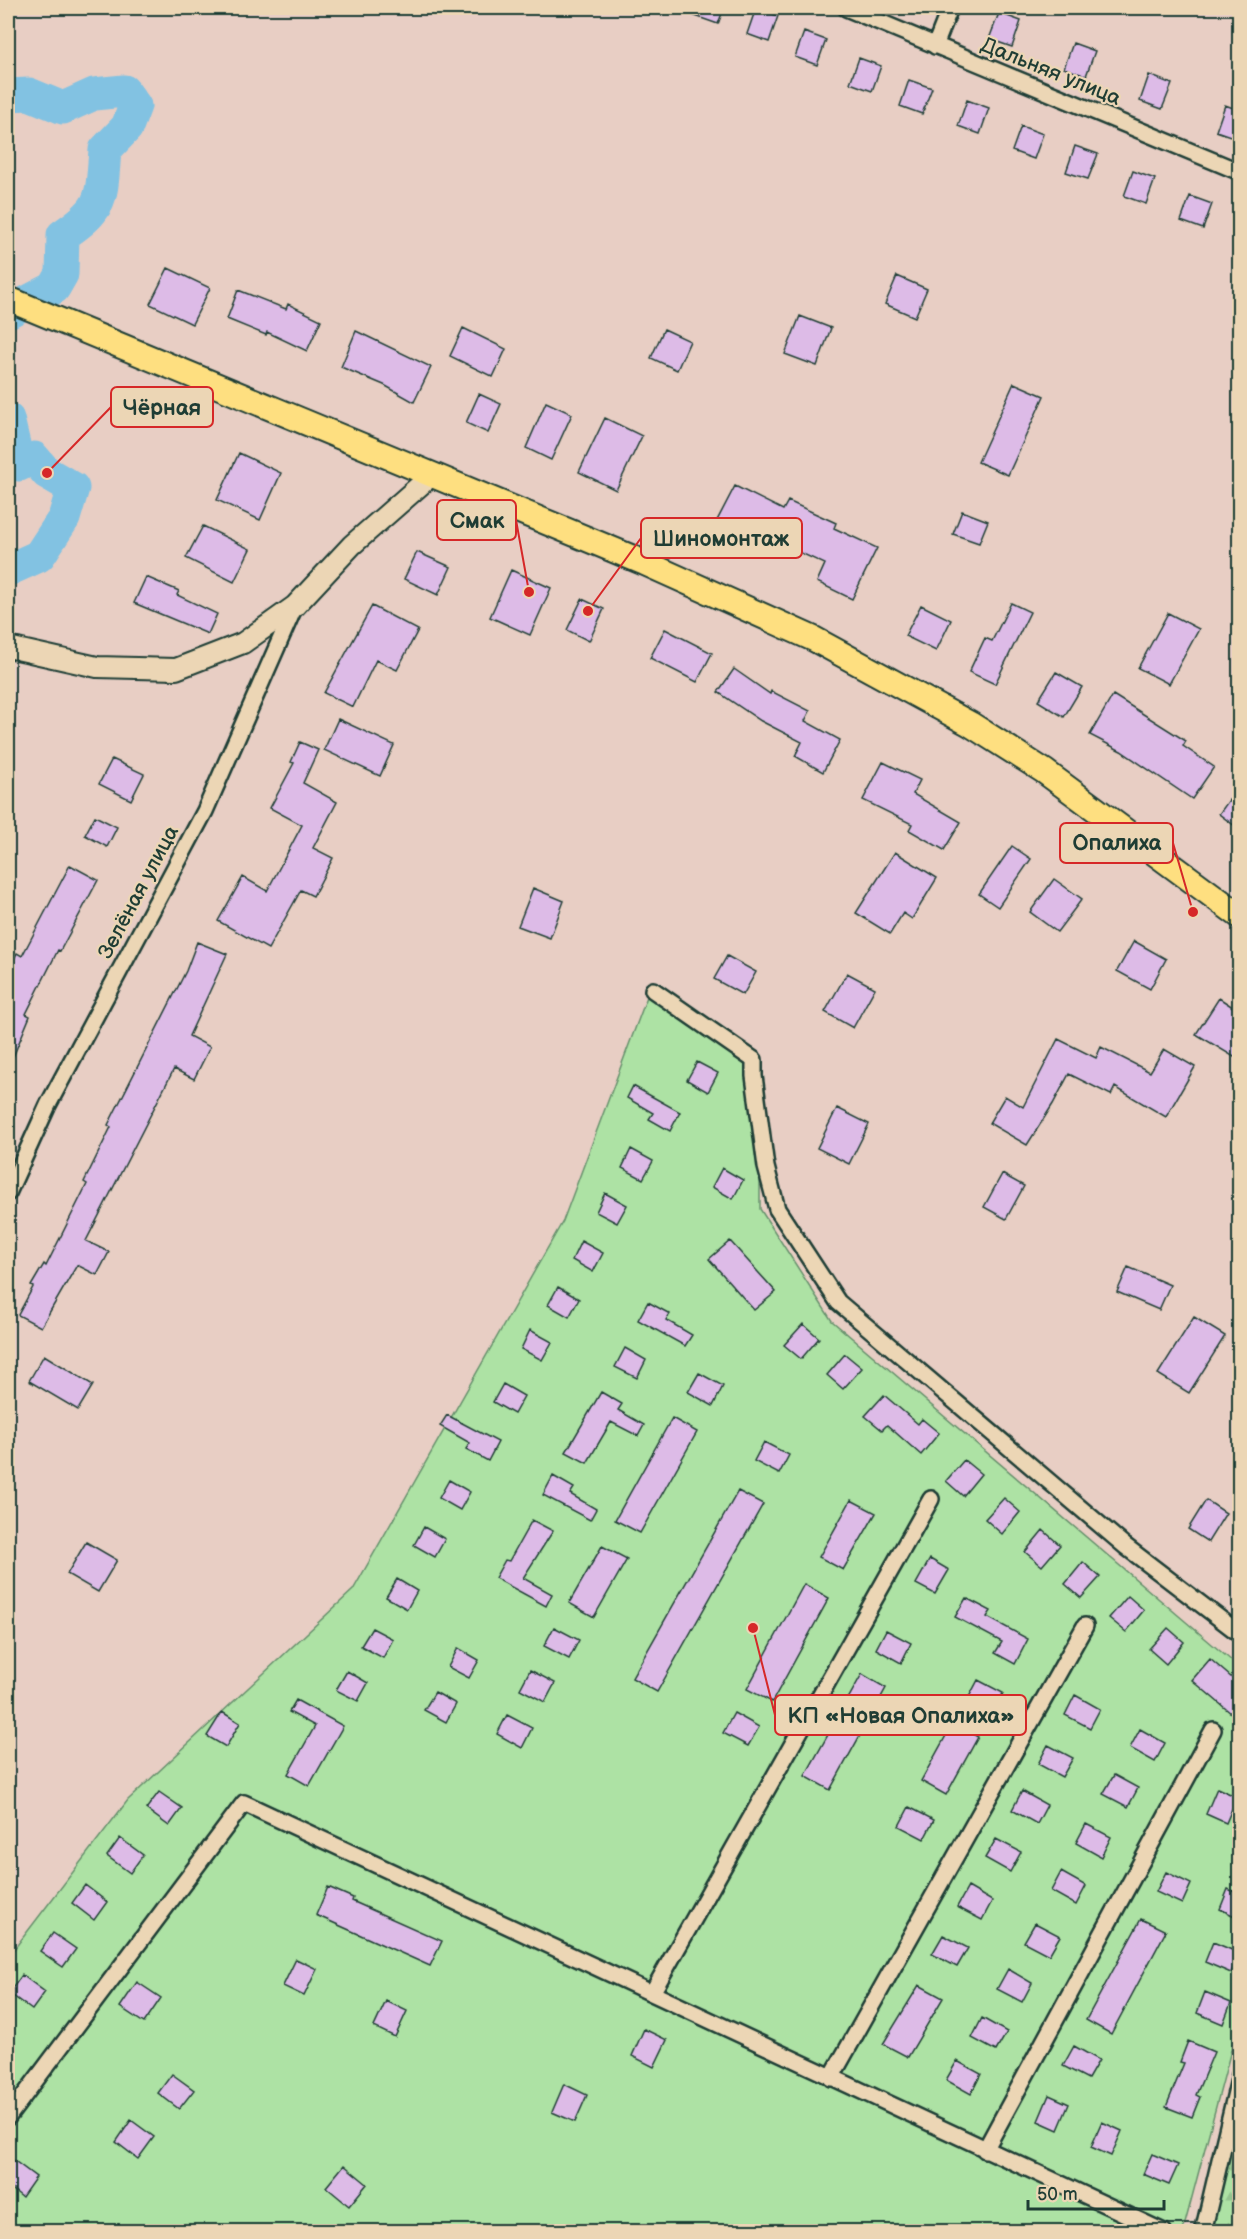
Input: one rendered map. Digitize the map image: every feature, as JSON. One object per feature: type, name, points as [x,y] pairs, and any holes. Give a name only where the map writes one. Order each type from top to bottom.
[{"type":"main road","points":[[8,299],[645,563],[814,639],[875,670],[970,724],[1044,771],[1239,916]]},
{"type":"street","name":"Дальняя улица","points":[[846,8],[1239,172]]},
{"type":"street","points":[[935,46],[950,8]]},
{"type":"street","points":[[8,646],[98,667],[176,669],[243,643],[295,606],[352,545],[433,474]]},
{"type":"street","name":"Зелёная улица","points":[[8,1193],[48,1104],[206,811],[295,606]]},
{"type":"street","points":[[653,990],[754,1060],[766,1167],[777,1209],[837,1302],[1125,1546],[1239,1634]]},
{"type":"street","points":[[651,1993],[931,1498]]},
{"type":"street","points":[[831,2078],[1085,1626]]},
{"type":"street","points":[[985,2150],[1213,1730]]},
{"type":"street","points":[[8,2117],[244,1803],[1164,2232]]},
{"type":"street","points":[[1203,2232],[1239,2075]]},
{"type":"green space","points":[[651,986],[760,1059],[760,1209],[832,1321],[1239,1667],[1239,2020],[1183,2231],[8,2231],[8,1957],[128,1800],[353,1590],[563,1221]]},
{"type":"green space","points":[[1239,2064],[1239,2231],[1196,2231]]},
{"type":"building","points":[[678,8],[724,8],[718,24],[678,10]]},
{"type":"building","points":[[756,8],[778,16],[769,42],[747,34]]},
{"type":"building","points":[[999,13],[1021,21],[1012,47],[989,39]]},
{"type":"building","points":[[804,32],[826,40],[817,65],[795,57]]},
{"type":"building","points":[[1073,43],[1095,51],[1086,76],[1064,68]]},
{"type":"building","points":[[859,58],[881,66],[872,91],[850,83]]},
{"type":"building","points":[[1149,75],[1172,84],[1162,109],[1140,101]]},
{"type":"building","points":[[909,80],[932,88],[922,114],[900,106]]},
{"type":"building","points":[[967,100],[989,108],[980,134],[958,126]]},
{"type":"building","points":[[1225,105],[1239,110],[1239,139],[1216,131]]},
{"type":"building","points":[[1021,126],[1043,134],[1034,159],[1012,151]]},
{"type":"building","points":[[1075,146],[1098,154],[1088,179],[1066,172]]},
{"type":"building","points":[[1133,171],[1155,179],[1146,204],[1124,196]]},
{"type":"building","points":[[1190,196],[1212,204],[1203,229],[1181,221]]},
{"type":"building","points":[[168,268],[210,288],[192,324],[150,304]]},
{"type":"building","points":[[897,276],[927,289],[915,317],[885,304]]},
{"type":"building","points":[[238,290],[286,309],[288,304],[321,320],[307,351],[267,332],[266,335],[227,319]]},
{"type":"building","points":[[800,316],[831,328],[817,366],[785,354]]},
{"type":"building","points":[[463,328],[506,349],[493,377],[450,356]]},
{"type":"building","points":[[664,329],[690,341],[677,370],[651,358]]},
{"type":"building","points":[[356,331],[431,367],[414,402],[384,385],[341,367]]},
{"type":"building","points":[[1014,383],[1044,396],[1008,475],[978,462]]},
{"type":"building","points":[[479,394],[501,404],[488,433],[466,423]]},
{"type":"building","points":[[546,402],[572,414],[551,460],[526,448]]},
{"type":"building","points":[[605,418],[642,436],[616,490],[579,472]]},
{"type":"building","points":[[239,453],[281,473],[260,520],[217,500]]},
{"type":"building","points":[[735,486],[783,510],[788,501],[836,523],[834,528],[877,548],[852,599],[817,582],[825,564],[758,533],[747,555],[709,536]]},
{"type":"building","points":[[962,511],[988,521],[979,543],[953,534]]},
{"type":"building","points":[[203,526],[250,549],[234,582],[186,558]]},
{"type":"building","points":[[417,552],[451,567],[438,595],[404,579]]},
{"type":"building","points":[[511,570],[551,588],[530,635],[490,617]]},
{"type":"building","points":[[146,577],[179,591],[177,595],[217,614],[208,634],[134,603]]},
{"type":"building","points":[[582,599],[604,609],[589,641],[567,630]]},
{"type":"building","points":[[1011,603],[1030,612],[995,684],[969,672],[985,638],[992,641]]},
{"type":"building","points":[[921,605],[951,620],[936,651],[905,636]]},
{"type":"building","points":[[372,606],[418,630],[397,670],[376,660],[353,707],[324,693]]},
{"type":"building","points":[[1168,613],[1199,629],[1169,684],[1138,668]]},
{"type":"building","points":[[665,629],[712,653],[697,682],[650,658]]},
{"type":"building","points":[[734,669],[770,694],[771,691],[810,711],[805,721],[840,740],[823,772],[795,756],[802,742],[761,721],[718,692]]},
{"type":"building","points":[[1056,672],[1082,687],[1064,717],[1038,701]]},
{"type":"building","points":[[1113,695],[1186,741],[1183,746],[1214,767],[1192,799],[1121,751],[1090,735]]},
{"type":"building","points":[[338,719],[394,745],[380,776],[324,750]]},
{"type":"building","points":[[300,742],[318,750],[303,783],[337,802],[313,848],[333,858],[313,896],[301,890],[268,949],[218,921],[243,877],[267,891],[302,825],[270,808],[294,763],[291,762]]},
{"type":"building","points":[[112,759],[144,774],[131,800],[99,784]]},
{"type":"building","points":[[883,762],[920,780],[913,794],[961,822],[944,850],[909,830],[912,824],[863,800]]},
{"type":"building","points":[[1239,786],[1239,829],[1219,814]]},
{"type":"building","points":[[95,816],[117,827],[107,847],[85,835]]},
{"type":"building","points":[[1012,846],[1031,859],[998,907],[979,894]]},
{"type":"building","points":[[895,852],[937,878],[912,919],[903,913],[890,934],[856,913]]},
{"type":"building","points":[[70,865],[98,880],[60,951],[58,950],[26,1014],[30,1016],[8,1069],[8,972],[17,953],[22,956]]},
{"type":"building","points":[[1054,879],[1082,899],[1057,932],[1030,912]]},
{"type":"building","points":[[533,888],[564,901],[550,938],[518,926]]},
{"type":"building","points":[[1134,941],[1166,959],[1150,989],[1117,971]]},
{"type":"building","points":[[197,942],[227,954],[189,1036],[210,1047],[194,1079],[174,1069],[86,1241],[109,1252],[97,1275],[77,1265],[41,1327],[18,1315],[33,1287],[31,1286],[44,1264],[46,1266],[87,1184],[84,1182],[111,1127],[108,1125],[186,971]]},
{"type":"building","points":[[727,956],[756,972],[743,995],[714,979]]},
{"type":"building","points":[[847,973],[875,988],[853,1028],[825,1012]]},
{"type":"building","points":[[1219,998],[1239,1011],[1239,1060],[1196,1034]]},
{"type":"building","points":[[1058,1039],[1096,1058],[1101,1047],[1150,1072],[1164,1049],[1195,1067],[1166,1117],[1115,1087],[1111,1095],[1069,1074],[1027,1145],[989,1123],[1005,1096],[1023,1107]]},
{"type":"building","points":[[697,1062],[718,1073],[708,1092],[687,1080]]},
{"type":"building","points":[[633,1086],[680,1112],[670,1131],[649,1119],[653,1113],[627,1098]]},
{"type":"building","points":[[837,1108],[869,1124],[849,1164],[817,1148]]},
{"type":"building","points":[[631,1149],[653,1161],[643,1179],[622,1168]]},
{"type":"building","points":[[722,1168],[743,1180],[733,1199],[712,1187]]},
{"type":"building","points":[[1002,1174],[1024,1186],[1006,1219],[984,1207]]},
{"type":"building","points":[[605,1193],[627,1205],[617,1223],[596,1212]]},
{"type":"building","points":[[581,1241],[603,1253],[593,1272],[572,1260]]},
{"type":"building","points":[[730,1241],[776,1292],[754,1310],[709,1259]]},
{"type":"building","points":[[1128,1267],[1170,1285],[1159,1310],[1117,1292]]},
{"type":"building","points":[[558,1287],[579,1299],[569,1317],[548,1305]]},
{"type":"building","points":[[648,1302],[670,1314],[666,1320],[692,1335],[685,1346],[638,1320]]},
{"type":"building","points":[[1194,1317],[1225,1336],[1189,1393],[1158,1374]]},
{"type":"building","points":[[803,1324],[819,1338],[801,1359],[784,1345]]},
{"type":"building","points":[[530,1330],[552,1342],[542,1360],[521,1349]]},
{"type":"building","points":[[625,1348],[646,1360],[637,1378],[615,1367]]},
{"type":"building","points":[[845,1354],[862,1368],[843,1389],[827,1375]]},
{"type":"building","points":[[44,1355],[93,1385],[78,1410],[29,1381]]},
{"type":"building","points":[[699,1373],[723,1386],[713,1406],[688,1392]]},
{"type":"building","points":[[503,1384],[524,1396],[514,1414],[493,1402]]},
{"type":"building","points":[[601,1392],[622,1404],[618,1410],[644,1425],[638,1436],[611,1422],[587,1463],[566,1452]]},
{"type":"building","points":[[884,1395],[918,1424],[922,1419],[939,1433],[921,1455],[887,1425],[882,1430],[865,1416]]},
{"type":"building","points":[[447,1415],[498,1442],[488,1461],[466,1449],[470,1443],[440,1426]]},
{"type":"building","points":[[672,1418],[697,1432],[640,1533],[615,1520]]},
{"type":"building","points":[[764,1442],[789,1455],[779,1474],[754,1461]]},
{"type":"building","points":[[964,1460],[981,1474],[963,1496],[946,1481]]},
{"type":"building","points":[[553,1476],[574,1488],[570,1494],[596,1509],[590,1520],[543,1495]]},
{"type":"building","points":[[449,1480],[470,1492],[460,1510],[439,1498]]},
{"type":"building","points":[[738,1491],[763,1504],[657,1692],[632,1678]]},
{"type":"building","points":[[1004,1498],[1020,1512],[1002,1534],[985,1519]]},
{"type":"building","points":[[851,1500],[876,1513],[843,1570],[819,1557]]},
{"type":"building","points":[[1206,1500],[1226,1513],[1208,1542],[1188,1529]]},
{"type":"building","points":[[532,1520],[553,1531],[523,1578],[552,1594],[546,1606],[495,1578],[505,1560],[509,1561]]},
{"type":"building","points":[[424,1527],[445,1539],[435,1557],[414,1545]]},
{"type":"building","points":[[1043,1530],[1060,1545],[1042,1566],[1025,1552]]},
{"type":"building","points":[[86,1542],[117,1560],[98,1592],[67,1574]]},
{"type":"building","points":[[602,1546],[627,1559],[594,1617],[569,1603]]},
{"type":"building","points":[[930,1559],[949,1570],[935,1594],[916,1584]]},
{"type":"building","points":[[1083,1562],[1100,1577],[1081,1598],[1065,1584]]},
{"type":"building","points":[[397,1579],[417,1591],[407,1609],[386,1597]]},
{"type":"building","points":[[804,1584],[829,1598],[772,1702],[747,1689]]},
{"type":"building","points":[[1128,1596],[1144,1610],[1126,1632],[1109,1618]]},
{"type":"building","points":[[966,1598],[991,1611],[987,1617],[1028,1639],[1015,1664],[995,1653],[1002,1642],[955,1617]]},
{"type":"building","points":[[554,1627],[579,1640],[569,1659],[544,1646]]},
{"type":"building","points":[[372,1628],[393,1639],[383,1658],[361,1646]]},
{"type":"building","points":[[1168,1628],[1184,1642],[1166,1664],[1149,1649]]},
{"type":"building","points":[[886,1630],[911,1643],[901,1663],[876,1649]]},
{"type":"building","points":[[458,1648],[479,1660],[469,1678],[448,1667]]},
{"type":"building","points":[[1210,1659],[1239,1684],[1239,1720],[1192,1680]]},
{"type":"building","points":[[530,1670],[555,1683],[545,1702],[520,1689]]},
{"type":"building","points":[[347,1671],[368,1683],[358,1701],[336,1690]]},
{"type":"building","points":[[862,1674],[886,1688],[830,1790],[805,1776]]},
{"type":"building","points":[[978,1680],[1003,1693],[993,1713],[968,1699]]},
{"type":"building","points":[[435,1692],[456,1704],[446,1722],[424,1710]]},
{"type":"building","points":[[1075,1695],[1100,1709],[1090,1728],[1065,1715]]},
{"type":"building","points":[[296,1700],[343,1726],[309,1786],[288,1774],[315,1726],[289,1712]]},
{"type":"building","points":[[222,1712],[240,1723],[226,1747],[207,1736]]},
{"type":"building","points":[[734,1713],[759,1727],[748,1746],[723,1733]]},
{"type":"building","points":[[507,1715],[532,1728],[522,1748],[497,1734]]},
{"type":"building","points":[[953,1723],[978,1737],[946,1795],[921,1781]]},
{"type":"building","points":[[1140,1729],[1165,1743],[1155,1762],[1130,1748]]},
{"type":"building","points":[[1048,1745],[1073,1758],[1062,1777],[1038,1764]]},
{"type":"building","points":[[1114,1775],[1138,1788],[1128,1807],[1103,1794]]},
{"type":"building","points":[[1217,1788],[1237,1797],[1226,1823],[1206,1814]]},
{"type":"building","points":[[1022,1791],[1047,1805],[1037,1824],[1012,1810]]},
{"type":"building","points":[[159,1792],[182,1808],[169,1826],[146,1809]]},
{"type":"building","points":[[909,1807],[934,1820],[924,1839],[899,1826]]},
{"type":"building","points":[[1086,1824],[1111,1837],[1101,1857],[1076,1843]]},
{"type":"building","points":[[120,1838],[143,1855],[130,1873],[107,1856]]},
{"type":"building","points":[[996,1839],[1021,1852],[1010,1872],[985,1858]]},
{"type":"building","points":[[1061,1872],[1086,1886],[1076,1905],[1051,1891]]},
{"type":"building","points":[[1166,1872],[1191,1884],[1182,1904],[1156,1892]]},
{"type":"building","points":[[85,1885],[107,1902],[94,1920],[72,1903]]},
{"type":"building","points":[[328,1887],[353,1898],[352,1901],[442,1941],[430,1966],[316,1915]]},
{"type":"building","points":[[968,1887],[992,1901],[982,1920],[957,1907]]},
{"type":"building","points":[[1228,1889],[1239,1894],[1239,1918],[1220,1909]]},
{"type":"building","points":[[1141,1919],[1166,1931],[1111,2034],[1086,2020]]},
{"type":"building","points":[[1035,1923],[1060,1936],[1049,1955],[1024,1942]]},
{"type":"building","points":[[53,1933],[76,1949],[63,1967],[40,1951]]},
{"type":"building","points":[[943,1935],[968,1948],[957,1967],[932,1954]]},
{"type":"building","points":[[1213,1942],[1239,1953],[1231,1973],[1205,1962]]},
{"type":"building","points":[[296,1959],[317,1969],[304,1996],[283,1986]]},
{"type":"building","points":[[1008,1969],[1032,1983],[1022,2002],[997,1989]]},
{"type":"building","points":[[22,1975],[45,1992],[32,2010],[9,1993]]},
{"type":"building","points":[[137,1982],[161,1998],[144,2023],[120,2007]]},
{"type":"building","points":[[919,1985],[943,1998],[908,2057],[883,2044]]},
{"type":"building","points":[[1205,1992],[1231,2003],[1223,2024],[1197,2013]]},
{"type":"building","points":[[386,2001],[407,2011],[395,2037],[374,2027]]},
{"type":"building","points":[[982,2018],[1007,2032],[996,2051],[972,2038]]},
{"type":"building","points":[[644,2029],[667,2040],[654,2067],[632,2056]]},
{"type":"building","points":[[1188,2041],[1214,2052],[1196,2095],[1200,2097],[1192,2117],[1166,2107],[1184,2063],[1180,2062]]},
{"type":"building","points":[[1074,2046],[1099,2060],[1088,2079],[1063,2066]]},
{"type":"building","points":[[957,2061],[981,2074],[971,2094],[946,2080]]},
{"type":"building","points":[[172,2074],[194,2090],[179,2109],[158,2093]]},
{"type":"building","points":[[564,2084],[587,2095],[575,2122],[552,2112]]},
{"type":"building","points":[[1049,2095],[1069,2104],[1058,2130],[1038,2121]]},
{"type":"building","points":[[131,2120],[154,2137],[138,2159],[116,2142]]},
{"type":"building","points":[[1102,2122],[1122,2131],[1111,2156],[1091,2147]]},
{"type":"building","points":[[1152,2154],[1178,2165],[1169,2185],[1143,2174]]},
{"type":"building","points":[[8,2156],[36,2177],[22,2197],[8,2186]]},
{"type":"building","points":[[344,2165],[367,2184],[349,2206],[326,2187]]},
{"type":"waterway","points":[[8,95],[29,94],[63,108],[94,94],[124,91],[135,106],[127,127],[105,150],[101,191],[94,208],[87,217],[63,235],[62,274],[54,288],[8,312]]},
{"type":"waterway","points":[[8,419],[19,465],[34,458],[47,473],[73,488],[64,518],[39,556],[8,570]]},
{"type":"place","name":"Чёрная","points":[[47,473]]},
{"type":"place","name":"Смак","points":[[529,592]]},
{"type":"place","name":"Шиномонтаж","points":[[588,611]]},
{"type":"place","name":"Опалиха","points":[[1193,912]]},
{"type":"place","name":"КП «Новая Опалиха»","points":[[753,1628]]}]
